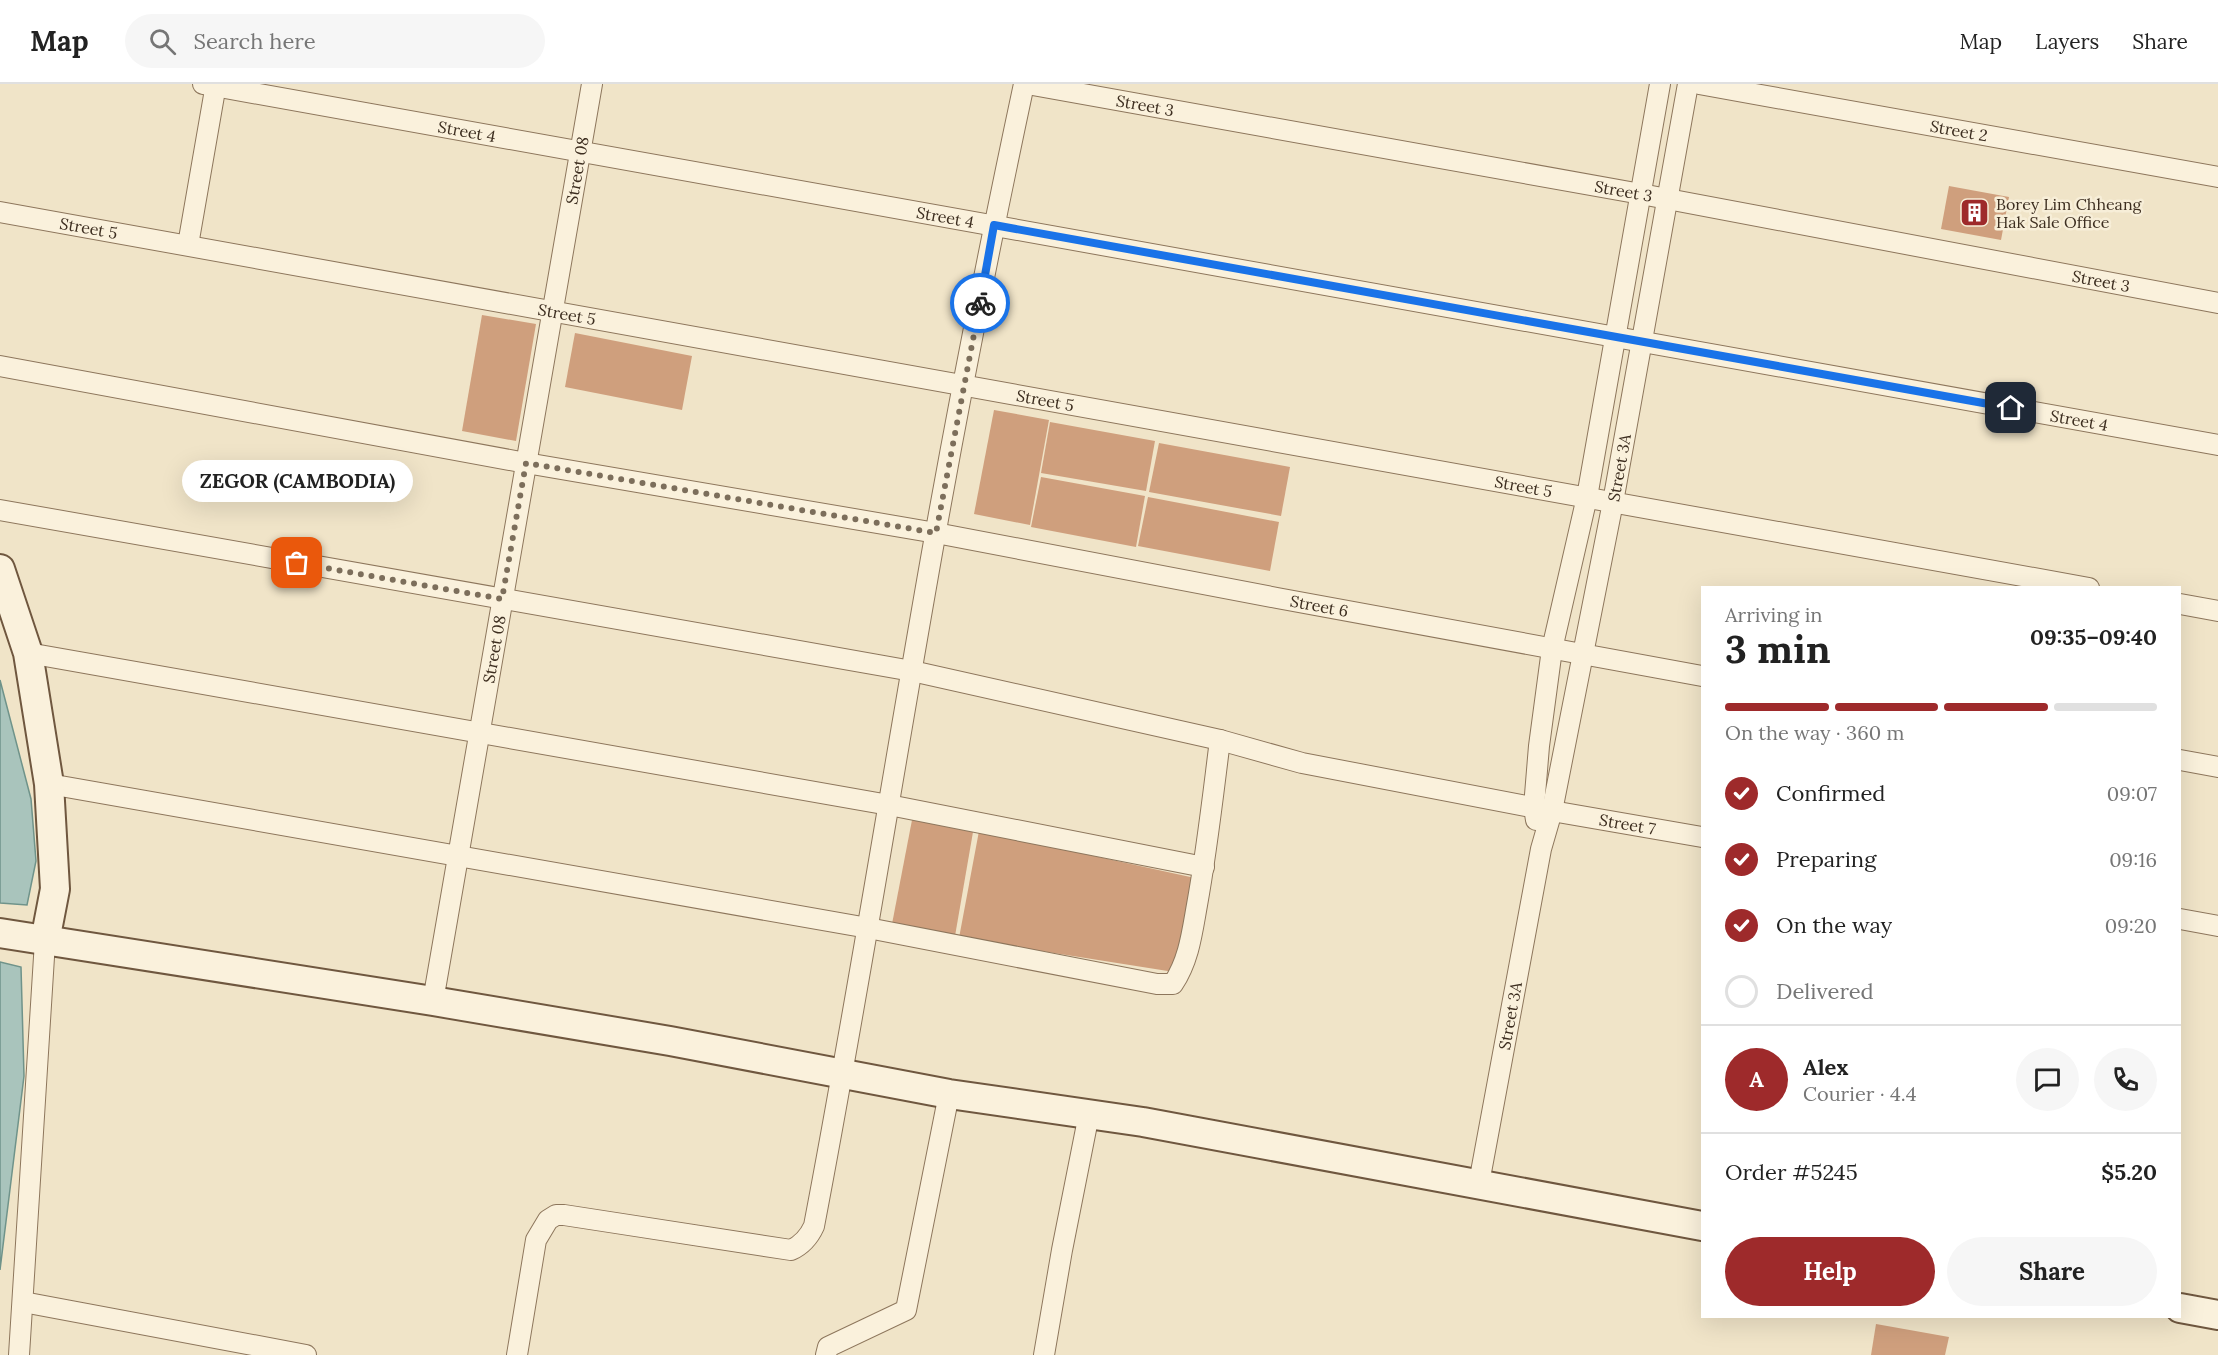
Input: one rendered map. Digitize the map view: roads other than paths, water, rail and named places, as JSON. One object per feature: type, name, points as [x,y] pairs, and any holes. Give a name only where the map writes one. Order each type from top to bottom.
[{"type":"street","name":"Street 08","points":[[433,1001],[592,84]]},
{"type":"street","name":"Street 3","points":[[1025,84],[1641,194],[2218,303]]},
{"type":"street","points":[[517,1355],[536,1240],[541,1228],[556,1215],[790,1250],[798,1247],[814,1226],[843,1075],[936,533],[994,225],[1025,84]]},
{"type":"street","name":"Street 3A","points":[[1479,1183],[1541,849],[1552,650],[1587,497],[1660,84]]},
{"type":"street","name":"Street 3A","points":[[1543,809],[1582,655],[1613,502],[1688,84]]},
{"type":"street","name":"Street 2","points":[[1699,84],[2218,177]]},
{"type":"street","name":"Street 4","points":[[211,85],[2218,445]]},
{"type":"street","points":[[188,245],[211,85]]},
{"type":"street","name":"Street 5","points":[[0,212],[2078,586]]},
{"type":"street","name":"Street 6","points":[[0,366],[526,463],[936,533],[1552,650],[1701,676]]},
{"type":"street","name":"Street 7","points":[[0,510],[912,671],[1220,740],[1302,763],[1701,837]]},
{"type":"street","points":[[0,569],[28,653],[49,784],[55,889],[21,937],[23,1302],[19,1355]]},
{"type":"street","points":[[2181,604],[2218,611]]},
{"type":"street","points":[[28,653],[889,805],[1204,867]]},
{"type":"street","points":[[49,784],[868,928],[1157,984],[1173,984],[1182,972],[1188,954],[1204,867],[1220,740]]},
{"type":"street","points":[[2181,760],[2218,767]]},
{"type":"street","points":[[2181,919],[2218,926]]},
{"type":"street","points":[[21,937],[433,1001],[670,1041],[949,1094],[1154,1124],[1701,1226]]},
{"type":"street","points":[[826,1355],[828,1347],[906,1310],[949,1094]]},
{"type":"street","points":[[1044,1355],[1089,1114]]},
{"type":"street","points":[[23,1302],[306,1355]]},
{"type":"street","points":[[2181,1308],[2218,1315]]},
{"type":"water","points":[[0,680],[31,799],[36,861],[27,905],[0,903]]},
{"type":"water","points":[[0,962],[21,967],[24,1076],[0,1270]]},
{"type":"place","name":"Borey Lim Chheang Hak Sale Office","points":[[1975,213]]},
{"type":"place","name":"ZEGOR (CAMBODIA)","points":[[297,563]]}]
